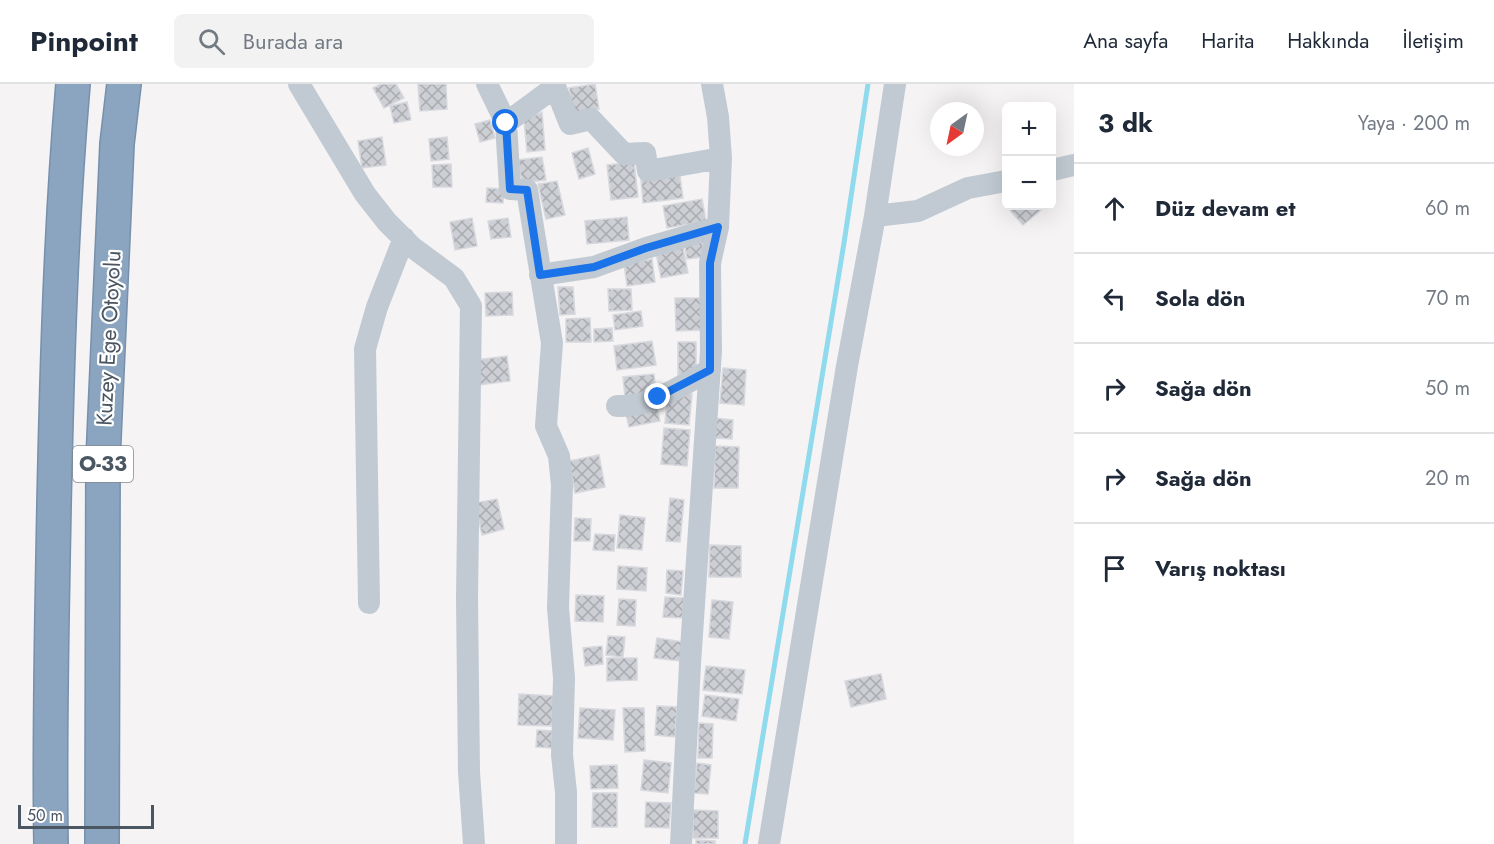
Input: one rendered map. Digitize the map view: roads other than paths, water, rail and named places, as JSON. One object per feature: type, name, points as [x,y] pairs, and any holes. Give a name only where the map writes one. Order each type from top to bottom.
[{"type":"highway","name":"O-33","points":[[51,844],[50,737],[57,386],[65,177],[73,84]]},
{"type":"highway","name":"Kuzey Ege Otoyolu","points":[[102,844],[103,460],[117,144],[124,84]]},
{"type":"street","points":[[299,84],[365,194],[404,238],[454,278],[471,306],[467,598],[470,772],[474,844]]},
{"type":"street","points":[[487,84],[506,123],[510,189],[527,190],[552,343],[546,426],[559,456],[562,485],[558,608],[564,678],[562,755],[566,792],[566,844]]},
{"type":"street","points":[[681,844],[690,664],[710,370],[710,263],[718,227],[721,158],[718,117],[712,84]]},
{"type":"street","points":[[769,844],[875,216],[895,84]]},
{"type":"street","points":[[506,123],[554,86],[570,124],[591,119],[624,154],[645,153],[648,171],[721,158]]},
{"type":"street","points":[[1056,169],[1074,165]]},
{"type":"street","points":[[875,216],[918,211],[968,188],[1002,182]]},
{"type":"street","points":[[540,275],[594,267],[646,248],[718,227]]},
{"type":"street","points":[[369,603],[365,349],[377,307],[404,238]]},
{"type":"street","points":[[617,406],[628,406],[658,397],[710,370]]},
{"type":"waterway","points":[[745,844],[868,84]]}]
